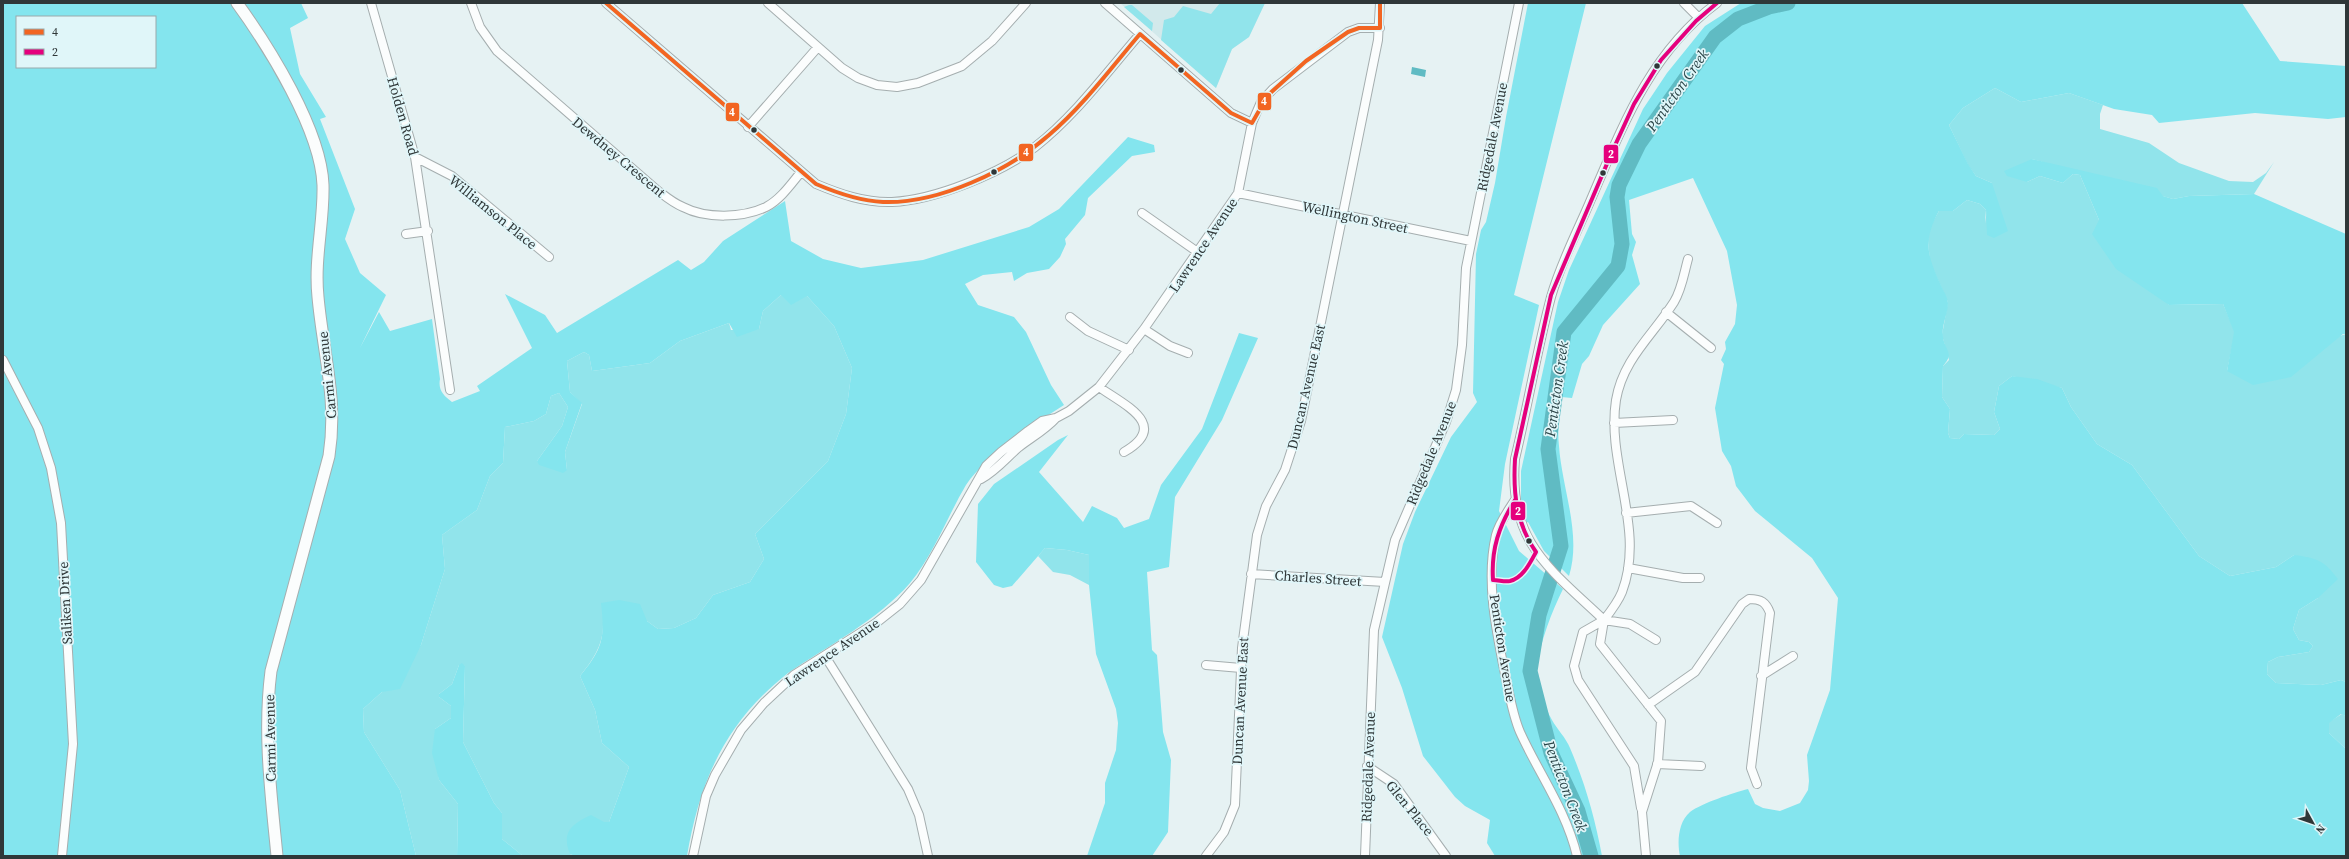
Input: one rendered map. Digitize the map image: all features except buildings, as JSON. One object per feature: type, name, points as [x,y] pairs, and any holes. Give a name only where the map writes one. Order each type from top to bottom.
[{"type":"street","name":"Carmi Avenue","points":[[237,3],[263,40],[297,103],[319,156],[323,184],[316,282],[331,389],[333,422],[329,456],[271,672],[268,697],[267,751],[277,856]]},
{"type":"street","name":"Holden Road","points":[[371,3],[415,157],[428,231],[450,390]]},
{"type":"street","name":"Dewdney Crescent","points":[[471,3],[480,27],[497,51],[657,190],[684,208],[716,215],[743,214],[766,207],[781,196],[801,172]]},
{"type":"street","points":[[606,3],[748,127],[816,184],[834,192],[854,198],[891,202],[934,193],[992,173],[1030,151],[1052,132],[1140,34]]},
{"type":"street","points":[[768,3],[858,78],[878,85],[898,87],[918,83],[962,66],[992,41],[1026,3]]},
{"type":"street","points":[[1105,3],[1231,113],[1252,123]]},
{"type":"street","name":"Duncan Avenue East","points":[[1206,856],[1224,832],[1236,805],[1241,668],[1255,541],[1261,521],[1285,470],[1301,421],[1380,28],[1380,3]]},
{"type":"street","name":"Ridgedale Avenue","points":[[1365,856],[1374,630],[1395,540],[1446,422],[1456,390],[1462,345],[1466,268],[1519,3]]},
{"type":"street","points":[[1684,3],[1698,17]]},
{"type":"street","points":[[1656,640],[1630,624],[1604,620],[1547,566],[1531,545],[1525,533],[1515,500],[1513,484],[1515,459],[1551,295],[1615,142],[1639,92],[1668,50],[1698,17],[1717,3]]},
{"type":"street","name":"Lawrence Avenue","points":[[693,856],[706,796],[715,775],[741,730],[776,691],[794,675],[876,622],[900,604],[913,590],[934,559],[962,506],[981,479],[993,473],[1019,447],[1047,429],[1056,418],[1086,399],[1099,387],[1129,350],[1199,253],[1238,193],[1252,123],[1261,102],[1273,89],[1353,29],[1380,28]]},
{"type":"street","points":[[748,127],[818,46]]},
{"type":"street","name":"Williamson Place","points":[[415,157],[452,176],[548,258]]},
{"type":"street","name":"Wellington Street","points":[[1238,193],[1471,241]]},
{"type":"street","points":[[1142,213],[1199,253]]},
{"type":"street","points":[[406,234],[428,231]]},
{"type":"street","points":[[1642,812],[1658,764],[1661,721],[1600,644],[1604,620],[1622,593],[1630,553],[1614,423],[1617,398],[1625,369],[1666,312],[1679,291],[1688,259]]},
{"type":"street","points":[[1666,312],[1711,348]]},
{"type":"street","points":[[1070,317],[1091,332],[1129,350]]},
{"type":"street","points":[[1144,329],[1170,346],[1188,353]]},
{"type":"street","name":"Saliken Drive","points":[[3,360],[38,428],[51,468],[61,523],[73,744],[62,856]]},
{"type":"street","points":[[1099,387],[1138,415],[1144,424],[1145,430],[1140,441],[1124,452]]},
{"type":"street","points":[[1614,423],[1673,420]]},
{"type":"street","name":"Penticton Avenue","points":[[1515,500],[1496,534],[1491,568],[1495,618],[1513,710],[1519,731],[1562,811],[1577,856]]},
{"type":"street","points":[[1626,513],[1690,506],[1717,523]]},
{"type":"street","points":[[1628,568],[1683,578],[1700,578]]},
{"type":"street","name":"Charles Street","points":[[1251,574],[1385,582]]},
{"type":"street","points":[[1648,705],[1695,672],[1735,614],[1749,599],[1762,601],[1767,605],[1770,613],[1761,676],[1751,768],[1757,784]]},
{"type":"street","points":[[1604,620],[1583,632],[1575,670],[1578,680],[1634,766],[1642,812],[1646,856]]},
{"type":"street","points":[[824,656],[908,789],[919,815],[928,856]]},
{"type":"street","points":[[1761,676],[1793,656]]},
{"type":"street","points":[[1206,665],[1241,668]]},
{"type":"street","points":[[1658,764],[1701,766]]},
{"type":"street","name":"Glen Place","points":[[1368,766],[1394,784],[1446,856]]},
{"type":"shaded area","points":[[3,3],[301,3],[308,18],[290,28],[300,74],[326,117],[320,119],[355,209],[345,239],[360,273],[386,295],[360,348],[379,312],[390,331],[432,319],[440,386],[444,395],[452,402],[480,391],[477,386],[532,348],[505,294],[545,315],[557,333],[678,260],[691,270],[704,262],[723,241],[785,201],[791,241],[823,259],[861,268],[923,260],[1029,227],[1059,209],[1128,137],[1154,145],[1155,152],[1132,156],[1088,198],[1085,215],[1065,239],[1066,244],[1060,257],[1049,269],[1027,273],[1014,281],[1012,272],[983,275],[965,284],[978,305],[1014,317],[1026,332],[1051,385],[1064,405],[1011,441],[974,474],[959,497],[919,572],[897,596],[868,620],[788,673],[766,692],[748,711],[732,732],[708,777],[693,828],[687,856],[575,856],[570,854],[567,840],[568,834],[574,825],[591,815],[604,822],[609,822],[629,767],[602,743],[595,710],[580,676],[594,658],[601,642],[603,625],[601,603],[619,600],[640,604],[647,621],[658,629],[674,628],[696,618],[713,595],[750,582],[764,559],[755,534],[828,461],[846,414],[852,368],[834,326],[807,296],[791,305],[781,295],[763,311],[759,329],[737,337],[729,323],[680,341],[650,363],[592,371],[589,355],[584,352],[567,361],[570,392],[582,403],[565,452],[567,470],[563,473],[539,465],[537,461],[562,426],[568,407],[559,393],[551,396],[546,414],[534,421],[505,427],[503,463],[490,476],[477,510],[442,535],[445,569],[421,645],[400,689],[382,692],[363,709],[364,732],[400,790],[416,856],[3,856]]},
{"type":"shaded area","points":[[1120,3],[1265,3],[1249,37],[1232,49],[1216,88]]},
{"type":"shaded area","points":[[1220,3],[1265,3],[1249,37],[1232,49],[1216,88],[1161,40],[1164,20],[1174,17],[1183,6],[1211,14]]},
{"type":"shaded area","points":[[1528,3],[1586,3],[1514,295],[1539,305],[1505,464],[1499,511],[1519,551],[1563,589],[1551,617],[1541,647],[1537,667],[1538,680],[1546,708],[1568,744],[1580,774],[1593,814],[1602,856],[1495,856],[1487,843],[1490,820],[1465,806],[1455,797],[1423,756],[1402,688],[1382,637],[1403,544],[1415,512],[1451,437],[1477,402],[1473,393],[1476,254],[1481,230],[1486,222],[1495,183]]},
{"type":"shaded area","points":[[1741,3],[2242,3],[2280,61],[2346,66],[2346,117],[2328,119],[2255,113],[2159,123],[2152,115],[2114,109],[2069,93],[2021,102],[1995,88],[1963,108],[1949,125],[1968,164],[1976,176],[1992,183],[2008,231],[1994,238],[1987,235],[1986,210],[1980,204],[1967,200],[1953,211],[1939,211],[1931,231],[1929,247],[1932,264],[1948,301],[1943,337],[1949,355],[1947,362],[1943,366],[1942,397],[1950,409],[1948,433],[1950,438],[1959,439],[1964,434],[1994,435],[2000,429],[1994,412],[1999,386],[2012,376],[2037,379],[2062,388],[2071,407],[2097,444],[2132,465],[2199,556],[2230,576],[2276,567],[2294,555],[2302,556],[2314,559],[2324,564],[2338,579],[2318,598],[2299,610],[2293,629],[2299,640],[2309,642],[2313,646],[2309,652],[2278,657],[2268,662],[2267,674],[2276,683],[2321,685],[2341,680],[2346,682],[2346,716],[2341,714],[2329,723],[2329,733],[2346,749],[2346,856],[1680,856],[1679,833],[1683,821],[1690,812],[1702,805],[1748,789],[1755,804],[1763,808],[1780,811],[1800,803],[1808,790],[1809,781],[1807,755],[1830,690],[1838,598],[1812,558],[1755,511],[1736,486],[1731,466],[1722,451],[1715,408],[1724,364],[1721,360],[1726,349],[1725,342],[1735,324],[1737,305],[1727,251],[1693,178],[1629,200],[1632,234],[1636,242],[1632,255],[1640,284],[1603,325],[1589,356],[1582,364],[1572,398],[1561,397],[1558,440],[1570,511],[1573,544],[1569,576],[1544,551],[1528,522],[1526,523],[1521,499],[1521,471],[1558,302],[1569,270],[1643,109],[1667,73],[1705,26]]},
{"type":"shaded area","points":[[1132,5],[1153,23],[1152,31],[1124,7]]},
{"type":"shaded area","points":[[1412,67],[1426,70],[1425,77],[1411,74]]},
{"type":"shaded area","points":[[1995,88],[2021,102],[2069,93],[2103,105],[2100,114],[2100,129],[2149,143],[2179,163],[2229,181],[2253,182],[2266,173],[2274,162],[2254,194],[2189,196],[2173,199],[2032,159],[2027,182],[2040,176],[2063,183],[2073,174],[2080,175],[2099,220],[2169,305],[2223,304],[2235,332],[2227,371],[2346,334],[2346,682],[2341,680],[2321,685],[2276,683],[2267,674],[2268,662],[2278,657],[2309,652],[2313,646],[2309,642],[2299,640],[2293,629],[2299,610],[2318,598],[2294,555],[2276,567],[2230,576],[2199,556],[2132,465],[2097,444],[2071,407],[2062,388],[2012,376],[1999,386],[1994,412],[2000,429],[1994,435],[1964,434],[1959,439],[1950,438],[1948,433],[1950,409],[1942,397],[1943,366],[1949,360],[1942,335],[1948,302],[1930,262],[1928,240],[1930,227],[1939,211],[1953,211],[1967,200],[1980,204],[1986,210],[1985,223],[1992,183],[1976,176],[1968,165],[1949,125],[1963,108]]},
{"type":"shaded area","points":[[2032,159],[2157,188],[2163,196],[2173,199],[2189,196],[2254,194],[2346,234],[2346,334],[2343,334],[2291,377],[2253,385],[2227,371],[2234,332],[2223,304],[2169,305],[2116,269],[2092,234],[2099,220],[2080,175],[2073,174],[2063,183],[2040,176],[2027,182],[2007,176],[2004,171]]},
{"type":"shaded area","points":[[781,295],[807,296],[834,326],[852,368],[846,414],[828,461],[755,534],[764,559],[750,582],[713,595],[696,618],[674,628],[658,629],[647,621],[603,625],[603,633],[596,653],[580,676],[595,710],[602,743],[629,767],[609,822],[604,822],[570,854],[575,856],[523,856],[502,839],[502,813],[494,803],[463,742],[465,666],[459,665],[452,684],[439,694],[439,697],[451,706],[451,718],[435,729],[439,780],[458,804],[457,856],[416,856],[400,790],[364,732],[363,709],[382,692],[421,645],[445,569],[442,535],[477,510],[490,476],[503,463],[505,427],[534,421],[546,414],[551,396],[559,393],[568,407],[562,426],[537,461],[567,470],[565,452],[582,404],[570,392],[567,361],[584,352],[589,355],[592,371],[650,363],[680,341],[729,323],[731,330],[759,329],[763,311]]},
{"type":"shaded area","points":[[1239,333],[1258,338],[1222,420],[1175,497],[1169,567],[1147,572],[1152,650],[1157,655],[1163,732],[1171,760],[1168,832],[1152,856],[1087,856],[1105,803],[1105,783],[1116,750],[1118,723],[1116,709],[1096,654],[1089,585],[1089,555],[1067,550],[1045,548],[1012,586],[1003,588],[994,585],[976,562],[978,504],[994,484],[1058,440],[1068,435],[1039,472],[1083,522],[1092,506],[1117,518],[1124,528],[1149,519],[1161,485],[1202,429]]},
{"type":"shaded area","points":[[1045,548],[1067,550],[1089,555],[1089,585],[1070,575],[1053,572],[1038,556]]},
{"type":"shaded area","points":[[462,663],[465,666],[463,742],[494,803],[502,813],[502,839],[523,856],[457,856],[458,804],[439,780],[432,753],[435,729],[451,718],[451,706],[439,697],[439,694],[452,684],[459,665]]},
{"type":"shaded area","points":[[2342,714],[2346,716],[2346,749],[2329,733],[2329,722]]},
{"type":"waterway","name":"Penticton Creek","points":[[1591,856],[1578,811],[1551,753],[1530,671],[1539,615],[1561,546],[1548,449],[1564,332],[1618,266],[1622,244],[1617,197],[1619,185],[1639,144],[1715,37],[1738,19],[1769,7],[1788,3]]},
{"type":"transit line","name":"4","points":[[606,3],[816,184],[849,196],[883,202],[904,201],[949,191],[993,173],[1014,161],[1049,135],[1073,112],[1140,34],[1231,113],[1252,123],[1268,95],[1306,61],[1348,32],[1359,28],[1380,28],[1380,3]]},
{"type":"transit line","name":"2","points":[[1515,500],[1497,538],[1493,558],[1493,580],[1510,581],[1519,577],[1526,570],[1536,552],[1524,530],[1517,507],[1515,496],[1515,459],[1551,295],[1634,104],[1661,60],[1696,21],[1717,3]]}]
